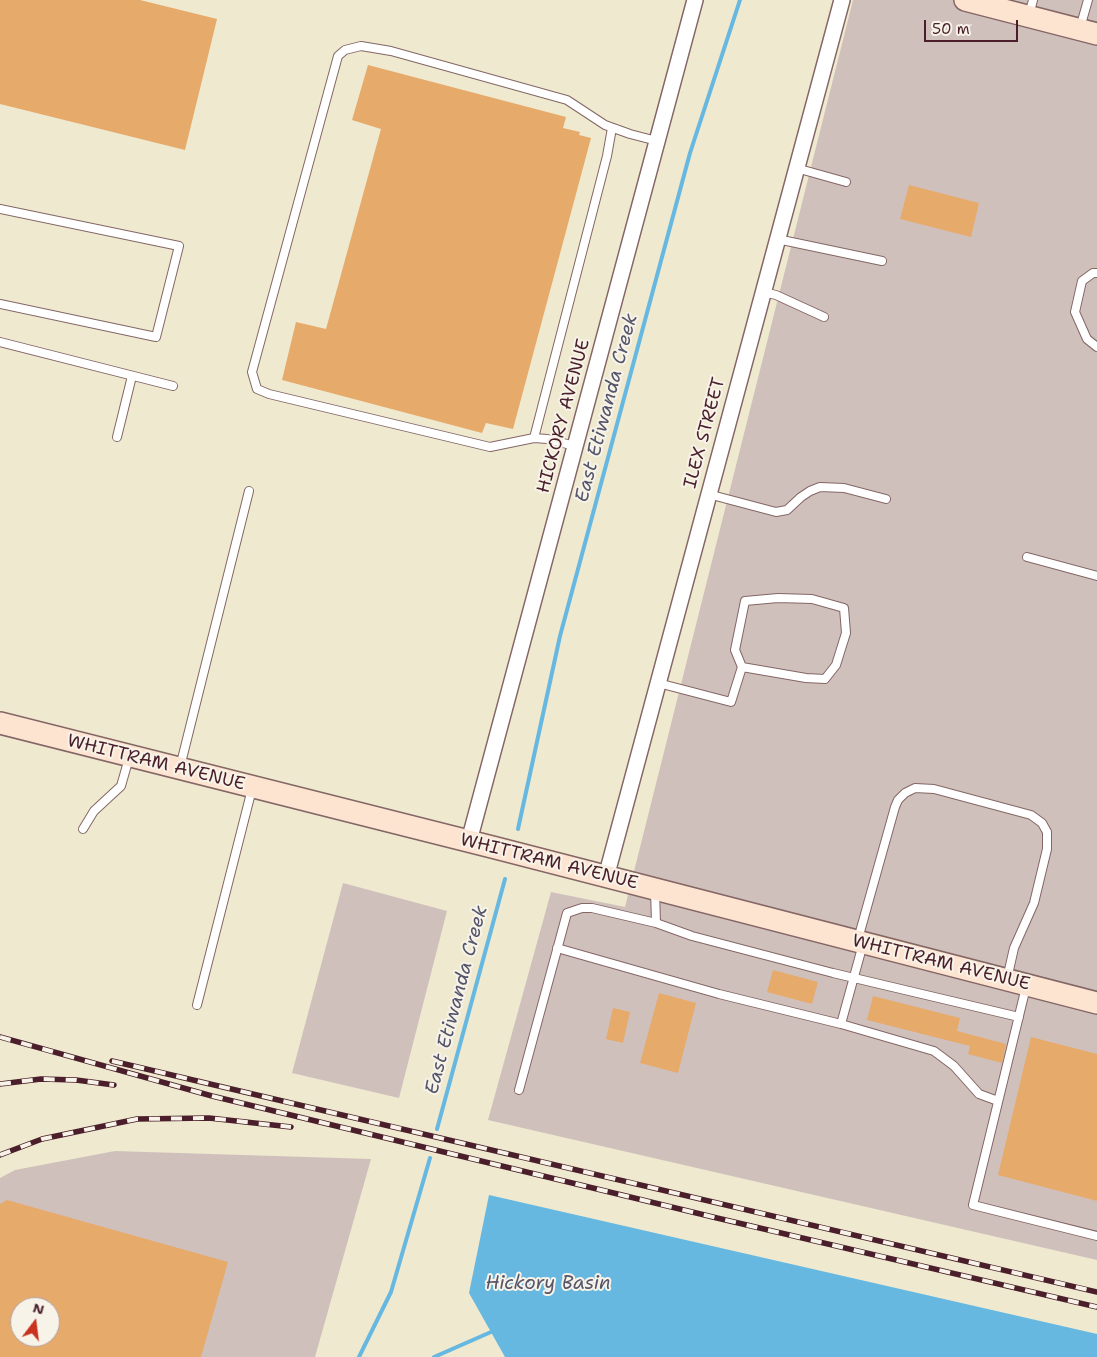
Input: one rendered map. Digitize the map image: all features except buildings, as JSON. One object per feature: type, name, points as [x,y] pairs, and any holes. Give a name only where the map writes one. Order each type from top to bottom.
[{"type":"street","name":"HICKORY AVENUE","points":[[469,841],[696,0]]},
{"type":"street","name":"ILEX STREET","points":[[606,876],[842,0]]},
{"type":"street","points":[[968,0],[1024,9],[1088,32]]},
{"type":"street","name":"WHITTRAM AVENUE","points":[[0,724],[536,858],[1097,1003]]},
{"type":"lane","points":[[1088,0],[1088,32]]},
{"type":"lane","points":[[575,446],[547,439],[534,438],[490,447],[269,394],[257,389],[252,372],[338,56],[345,50],[361,46],[391,51],[567,100],[605,125],[657,142]]},
{"type":"lane","points":[[534,438],[607,156],[612,128]]},
{"type":"lane","points":[[796,168],[846,182]]},
{"type":"lane","points":[[0,209],[179,246],[156,337],[0,304]]},
{"type":"lane","points":[[777,239],[882,260]]},
{"type":"lane","points":[[1097,274],[1093,274],[1082,281],[1075,312],[1087,339],[1097,348]]},
{"type":"lane","points":[[763,292],[776,295],[824,317]]},
{"type":"lane","points":[[0,342],[172,386]]},
{"type":"lane","points":[[117,437],[132,376]]},
{"type":"lane","points":[[708,494],[776,512],[787,510],[801,497],[820,487],[844,488],[886,500]]},
{"type":"lane","points":[[179,768],[249,491]]},
{"type":"lane","points":[[1026,557],[1097,576]]},
{"type":"lane","points":[[658,683],[731,702],[742,667],[735,650],[745,601],[778,598],[812,599],[844,608],[846,633],[836,665],[825,679],[806,678],[742,667]]},
{"type":"lane","points":[[83,829],[94,811],[121,786],[129,756]]},
{"type":"lane","points":[[197,1005],[252,787]]},
{"type":"lane","points":[[841,1024],[854,977],[860,942],[898,800],[905,793],[915,788],[934,789],[1031,815],[1042,823],[1046,832],[1047,849],[1034,903],[1014,948],[1019,1017],[972,1205],[1097,1236]]},
{"type":"lane","points":[[655,889],[656,922]]},
{"type":"lane","points":[[519,1090],[567,913],[582,908],[592,908],[656,922],[692,936],[833,973],[1019,1017]]},
{"type":"lane","points":[[557,948],[719,994],[841,1024],[934,1051],[954,1066],[979,1094],[998,1101]]},
{"type":"shaded area","points":[[853,0],[1097,0],[1097,1260],[488,1120],[551,892],[625,907]]},
{"type":"shaded area","points":[[343,883],[447,911],[399,1098],[292,1073]]},
{"type":"shaded area","points":[[115,1151],[371,1159],[315,1357],[0,1357],[0,1178],[15,1170]]},
{"type":"water","name":"Hickory Basin","points":[[489,1195],[1097,1334],[1097,1357],[505,1357],[469,1293]]},
{"type":"waterway","name":"East Etiwanda Creek","points":[[518,829],[560,636],[690,153],[740,0]]},
{"type":"waterway","name":"East Etiwanda Creek","points":[[437,1129],[505,879]]},
{"type":"waterway","name":"East Etiwanda Creek","points":[[359,1357],[391,1292],[430,1158]]},
{"type":"waterway","points":[[434,1357],[491,1332]]},
{"type":"railway","points":[[0,1037],[212,1096],[717,1218],[1097,1307]]},
{"type":"railway","points":[[112,1061],[1097,1292]]},
{"type":"railway","points":[[0,1084],[41,1079],[76,1080],[114,1085]]},
{"type":"railway","points":[[0,1155],[42,1139],[137,1119],[209,1118],[291,1127]]}]
